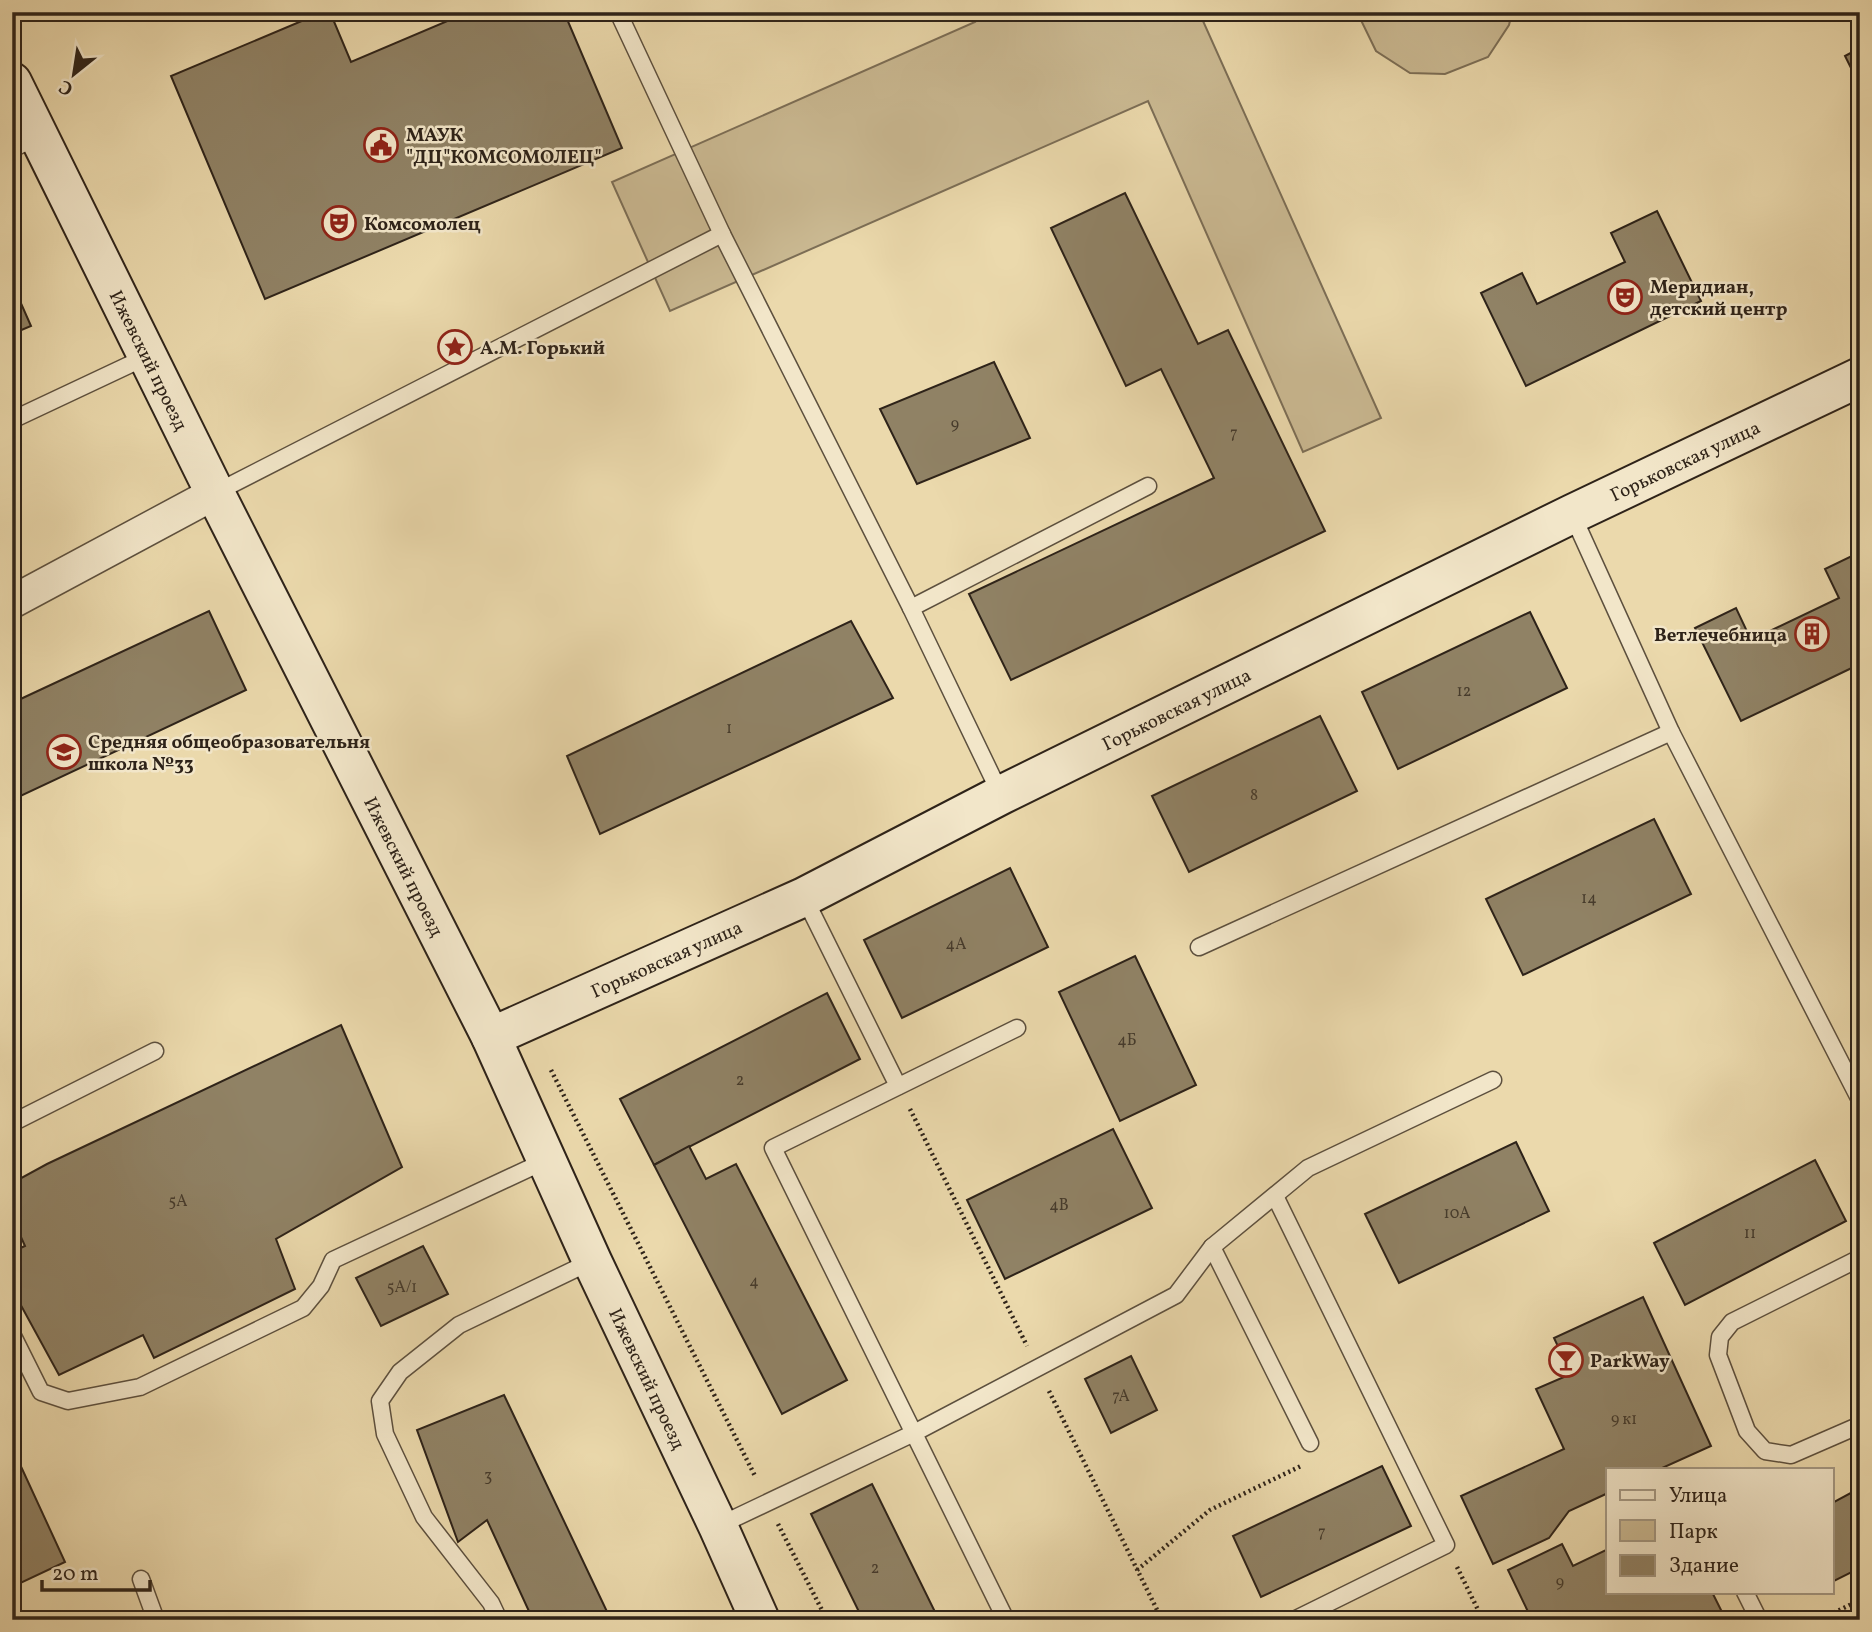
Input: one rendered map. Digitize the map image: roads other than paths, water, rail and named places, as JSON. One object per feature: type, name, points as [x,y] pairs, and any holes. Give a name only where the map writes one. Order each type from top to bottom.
[{"type":"street","name":"Ижевский проезд","points":[[12,82],[25,142],[148,356],[491,1037],[592,1261],[760,1620]]},
{"type":"street","name":"Горьковская улица","points":[[491,1037],[804,897],[1001,795],[1572,514],[1860,377]]},
{"type":"street","points":[[12,602],[215,493]]},
{"type":"lane","points":[[618,12],[722,233],[911,608],[1001,795]]},
{"type":"lane","points":[[215,493],[722,233]]},
{"type":"lane","points":[[12,420],[148,356]]},
{"type":"lane","points":[[911,608],[1148,486]]},
{"type":"lane","points":[[1572,514],[1671,732],[1860,1100]]},
{"type":"lane","points":[[1199,947],[1671,732]]},
{"type":"lane","points":[[804,897],[898,1086]]},
{"type":"lane","points":[[1006,1620],[772,1148],[1017,1028]]},
{"type":"lane","points":[[12,1123],[155,1051]]},
{"type":"lane","points":[[718,1526],[914,1433],[1176,1295],[1212,1247],[1308,1168],[1493,1080]]},
{"type":"lane","points":[[12,1334],[41,1392],[68,1401],[141,1387],[303,1308],[321,1286],[333,1260],[547,1160]]},
{"type":"lane","points":[[1275,1196],[1446,1545],[1294,1620]]},
{"type":"lane","points":[[1212,1247],[1310,1443]]},
{"type":"lane","points":[[1860,1258],[1732,1322],[1720,1337],[1718,1355],[1747,1432],[1765,1451],[1791,1455],[1860,1425]]},
{"type":"lane","points":[[499,1620],[491,1603],[424,1517],[385,1434],[380,1401],[400,1372],[459,1325],[592,1261]]},
{"type":"lane","points":[[141,1579],[156,1620]]},
{"type":"lane","points":[[1746,1594],[1759,1620]]},
{"type":"place","name":"МАУК \"ДЦ\"КОМСОМОЛЕЦ\"","points":[[381,145]]},
{"type":"place","name":"Комсомолец","points":[[339,223]]},
{"type":"place","name":"Меридиан, детский центр","points":[[1625,297]]},
{"type":"place","name":"А.М. Горький","points":[[455,347]]},
{"type":"place","name":"Ветлечебница","points":[[1812,634]]},
{"type":"place","name":"Средняя общеобразовательня школа №33","points":[[64,752]]},
{"type":"place","name":"ParkWay","points":[[1566,1360]]}]
